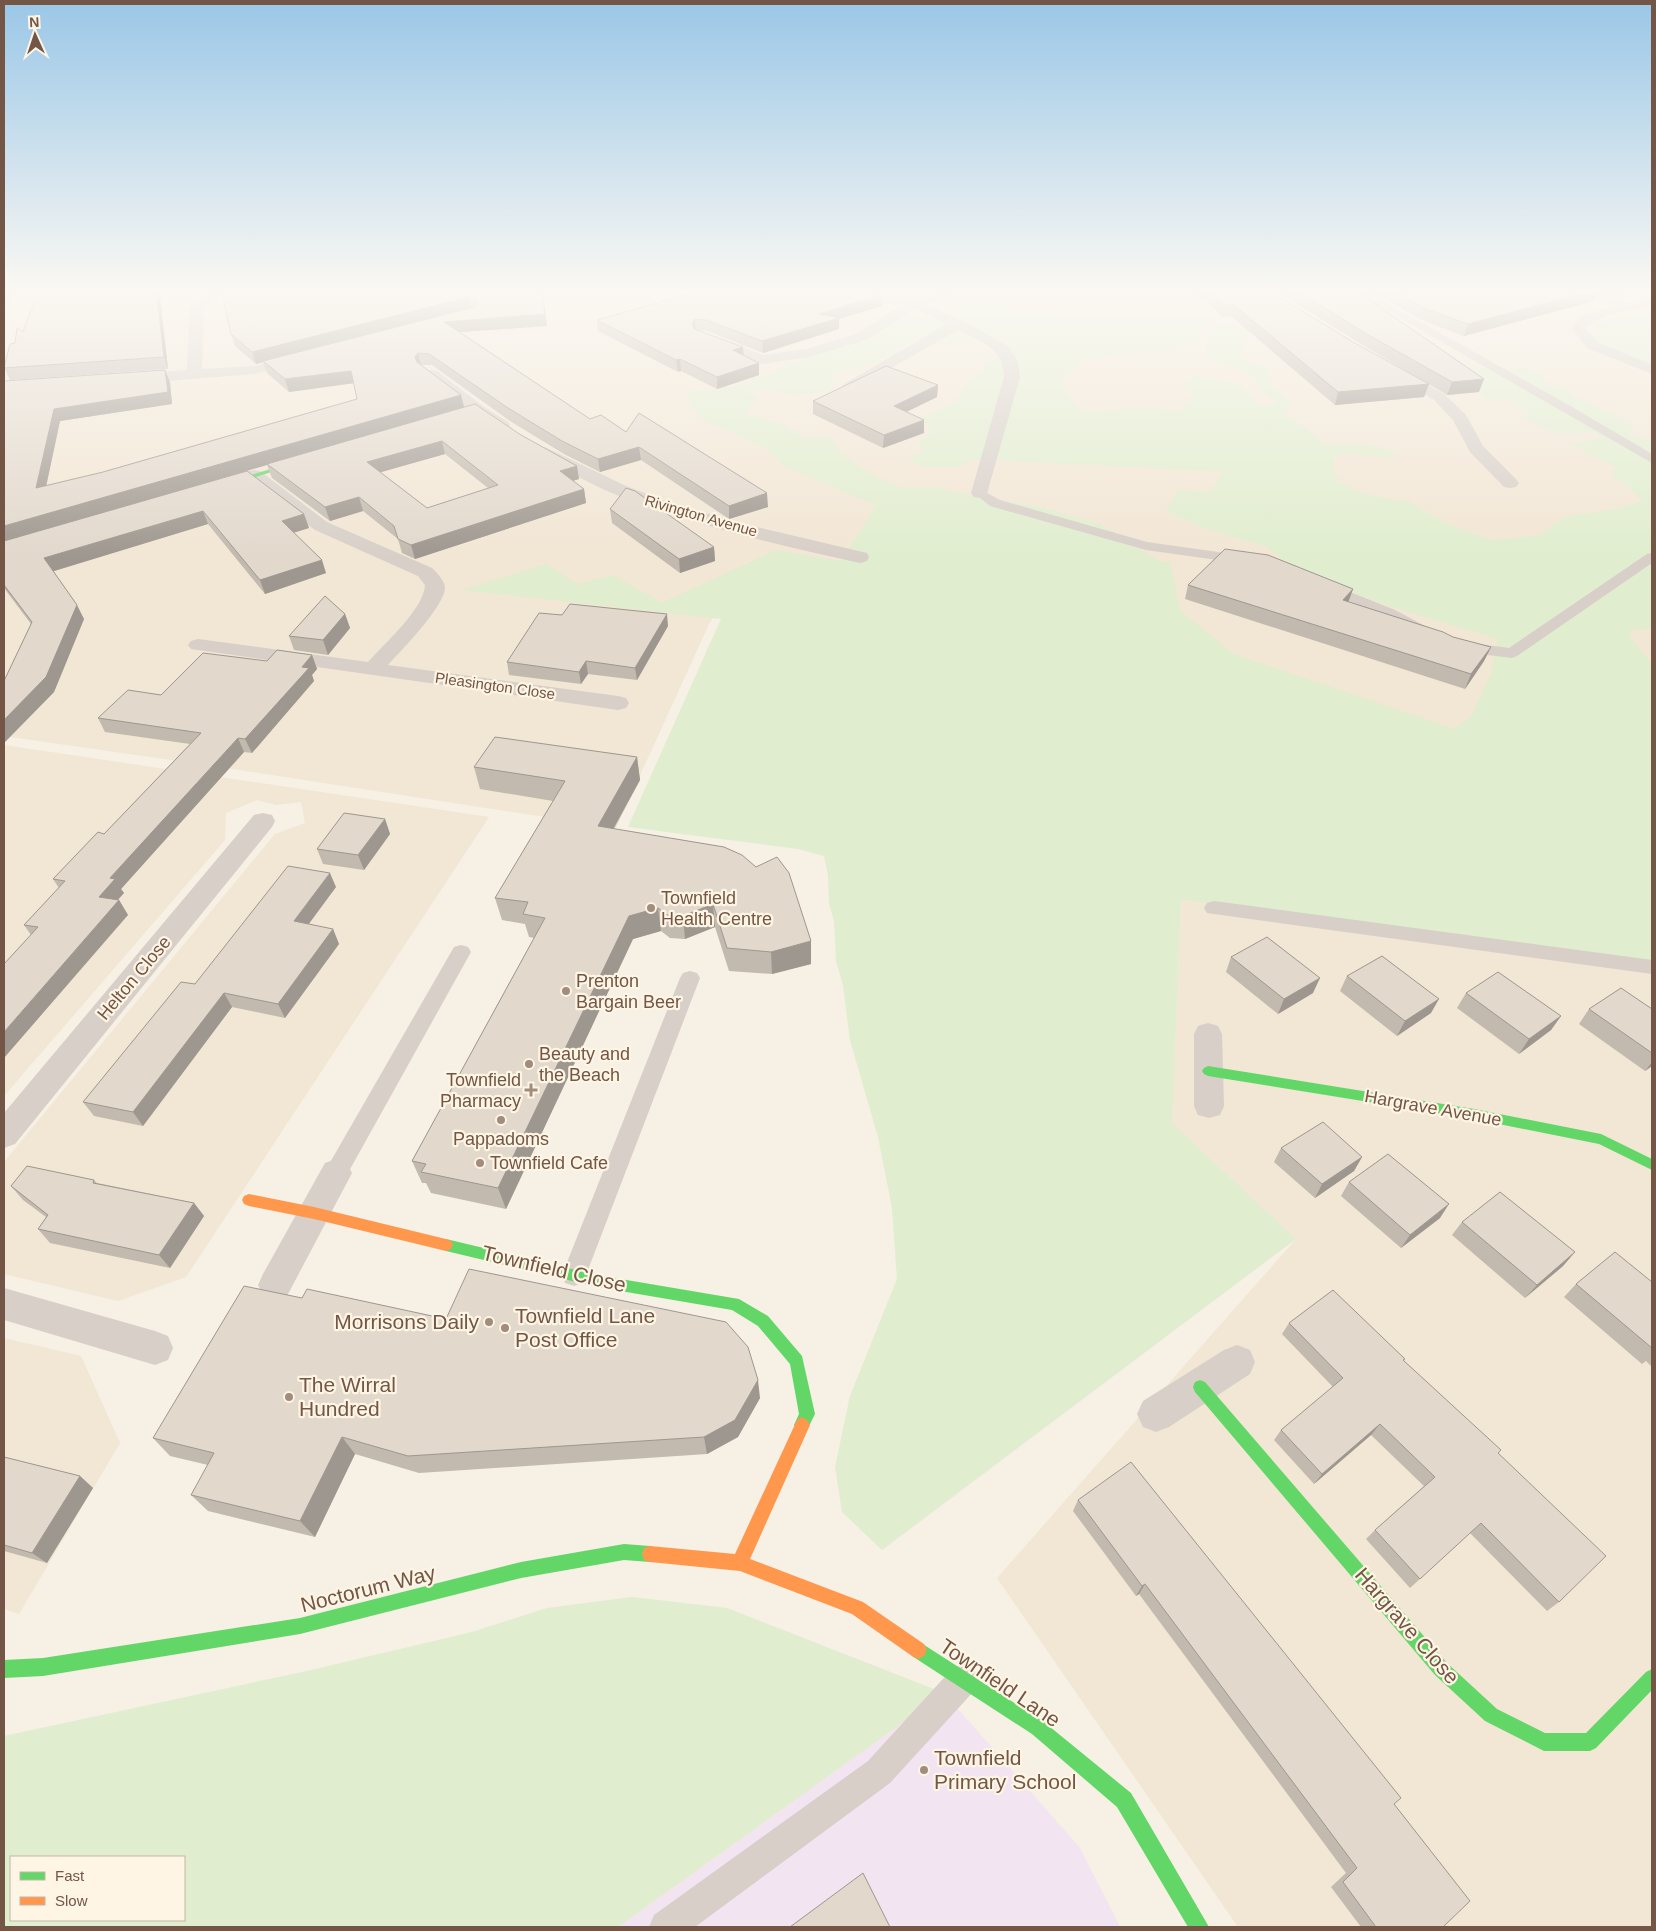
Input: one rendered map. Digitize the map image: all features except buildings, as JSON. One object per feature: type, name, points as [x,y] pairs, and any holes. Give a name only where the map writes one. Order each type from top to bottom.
[{"type":"street","points":[[117,380],[146,378]]},
{"type":"street","points":[[435,378],[473,412],[515,433]]},
{"type":"street","points":[[849,387],[864,378]]},
{"type":"street","points":[[980,493],[1012,378]]},
{"type":"street","points":[[1407,378],[1439,396],[1460,418],[1476,448],[1517,481],[1492,486]]},
{"type":"street","name":"Rivington Avenue","points":[[530,443],[564,462],[643,500],[712,522],[860,557]]},
{"type":"street","points":[[207,489],[319,456]]},
{"type":"street","points":[[254,475],[321,526],[425,572],[432,579],[436,589],[430,604],[373,669]]},
{"type":"street","name":"Pleasington Close","points":[[198,645],[618,703]]},
{"type":"street","name":"Helton Close","points":[[4,1135],[263,821]]},
{"type":"street","points":[[1208,1034],[1209,1106]]},
{"type":"street","name":"Hargrave Avenue","points":[[1208,1071],[1474,1114],[1600,1139],[1652,1165]]},
{"type":"street","points":[[275,1285],[336,1172]]},
{"type":"street","name":"Townfield Close","points":[[249,1200],[314,1213],[597,1281],[734,1304],[762,1321],[797,1361],[807,1414],[740,1563]]},
{"type":"street","points":[[4,1304],[155,1348]]},
{"type":"street","points":[[1156,1414],[1237,1362]]},
{"type":"street","name":"Hargrave Close","points":[[1200,1387],[1441,1669],[1491,1715],[1544,1742],[1590,1742],[1652,1678]]},
{"type":"street","name":"Noctorum Way","points":[[4,1669],[42,1667],[300,1626],[521,1570],[624,1552],[740,1563]]},
{"type":"street","name":"Townfield Lane","points":[[740,1563],[857,1608],[1038,1728],[1124,1800],[1199,1927]]},
{"type":"lane","points":[[1513,378],[1652,459]]},
{"type":"lane","points":[[980,493],[995,503],[1146,546],[1259,562]]},
{"type":"lane","points":[[1452,646],[1512,653],[1652,557]]},
{"type":"lane","points":[[1312,581],[1390,612],[1437,638]]},
{"type":"lane","points":[[1214,908],[1652,967]]},
{"type":"lane","points":[[336,1172],[461,952]]},
{"type":"lane","points":[[574,1275],[690,978]]},
{"type":"lane","points":[[666,1927],[879,1772],[963,1680]]},
{"type":"shaded area","points":[[4,378],[1652,378],[1652,1927],[1238,1927],[997,1578],[1296,1239],[1172,1123],[1181,899],[836,574],[746,563],[709,624],[616,828],[4,736]]},
{"type":"shaded area","points":[[4,745],[489,817],[186,1277],[118,1301],[4,1274],[4,1162],[275,834],[305,823],[301,802],[276,805],[257,800],[226,813],[225,840],[4,1096]]},
{"type":"shaded area","points":[[4,1338],[81,1356],[120,1443],[19,1614],[4,1609]]},
{"type":"shaded area","name":"Townfield Primary School","points":[[944,1693],[1080,1848],[1120,1927],[618,1927]]},
{"type":"green space","points":[[756,378],[834,378],[831,391],[794,396],[773,389],[745,391],[758,397],[744,413],[782,424],[801,436],[831,436],[841,453],[868,472],[901,488],[934,488],[1044,508],[1101,524],[1157,560],[1170,562],[1180,611],[1234,654],[1455,729],[1472,715],[1491,673],[1498,639],[1383,604],[1300,573],[1267,547],[1196,525],[1166,511],[1178,490],[1209,492],[1225,472],[973,459],[959,467],[924,467],[908,460],[924,451],[917,441],[932,434],[922,417],[955,403],[974,378],[1066,378],[1061,385],[1080,411],[1136,408],[1181,410],[1194,394],[1184,386],[1192,378],[1207,378],[1234,384],[1240,387],[1257,403],[1269,405],[1278,403],[1266,394],[1252,378],[1270,378],[1272,388],[1291,402],[1285,409],[1288,418],[1303,426],[1325,444],[1362,444],[1398,453],[1387,458],[1349,453],[1335,456],[1333,469],[1339,481],[1358,492],[1409,501],[1446,523],[1491,540],[1540,535],[1563,517],[1616,509],[1642,501],[1628,487],[1610,474],[1617,468],[1570,444],[1602,437],[1586,432],[1559,433],[1535,424],[1521,417],[1530,413],[1514,403],[1512,399],[1487,399],[1474,388],[1469,378],[1544,378],[1546,383],[1565,387],[1578,399],[1607,412],[1635,428],[1627,435],[1652,440],[1652,628],[1630,630],[1631,639],[1652,664],[1652,962],[1181,899],[1172,1123],[1296,1239],[882,1550],[842,1512],[835,1467],[850,1396],[897,1279],[892,1208],[878,1137],[850,1040],[843,985],[836,961],[834,921],[829,903],[828,875],[824,856],[798,849],[628,827],[721,619],[463,590],[546,564],[577,584],[613,575],[662,603],[776,550],[841,561],[876,505],[785,467],[763,447],[705,421],[691,406],[685,391],[734,387]]},
{"type":"green space","points":[[632,1597],[727,1608],[944,1693],[618,1927],[4,1927],[4,1736],[307,1671],[472,1632],[547,1608]]},
{"type":"traffic: fast","points":[[218,486],[306,460]]},
{"type":"traffic: fast","points":[[1208,1071],[1474,1114],[1601,1139],[1652,1165]]},
{"type":"traffic: fast","points":[[446,1245],[597,1281],[734,1304],[763,1321],[797,1361],[807,1414],[802,1425]]},
{"type":"traffic: fast","points":[[1200,1387],[1441,1669],[1491,1715],[1544,1742],[1590,1742],[1652,1678]]},
{"type":"traffic: fast","points":[[4,1669],[43,1667],[300,1626],[521,1570],[624,1552],[650,1554]]},
{"type":"traffic: fast","points":[[918,1650],[1038,1728],[1124,1800],[1199,1927]]},
{"type":"traffic: slow","points":[[249,1200],[314,1213],[446,1245]]},
{"type":"traffic: slow","points":[[740,1563],[802,1425]]},
{"type":"traffic: slow","points":[[650,1554],[740,1563],[857,1608],[918,1650]]},
{"type":"place","name":"Townfield Health Centre","points":[[651,908]]},
{"type":"place","name":"Prenton Bargain Beer","points":[[566,991]]},
{"type":"place","name":"Beauty and the Beach","points":[[529,1064]]},
{"type":"place","name":"Townfield Pharmacy","points":[[531,1090]]},
{"type":"place","name":"Pappadoms","points":[[501,1120]]},
{"type":"place","name":"Townfield Cafe","points":[[480,1163]]},
{"type":"place","name":"Morrisons Daily","points":[[489,1322]]},
{"type":"place","name":"Townfield Lane Post Office","points":[[505,1328]]},
{"type":"place","name":"The Wirral Hundred","points":[[289,1397]]},
{"type":"place","name":"Townfield Primary School","points":[[924,1770]]}]
